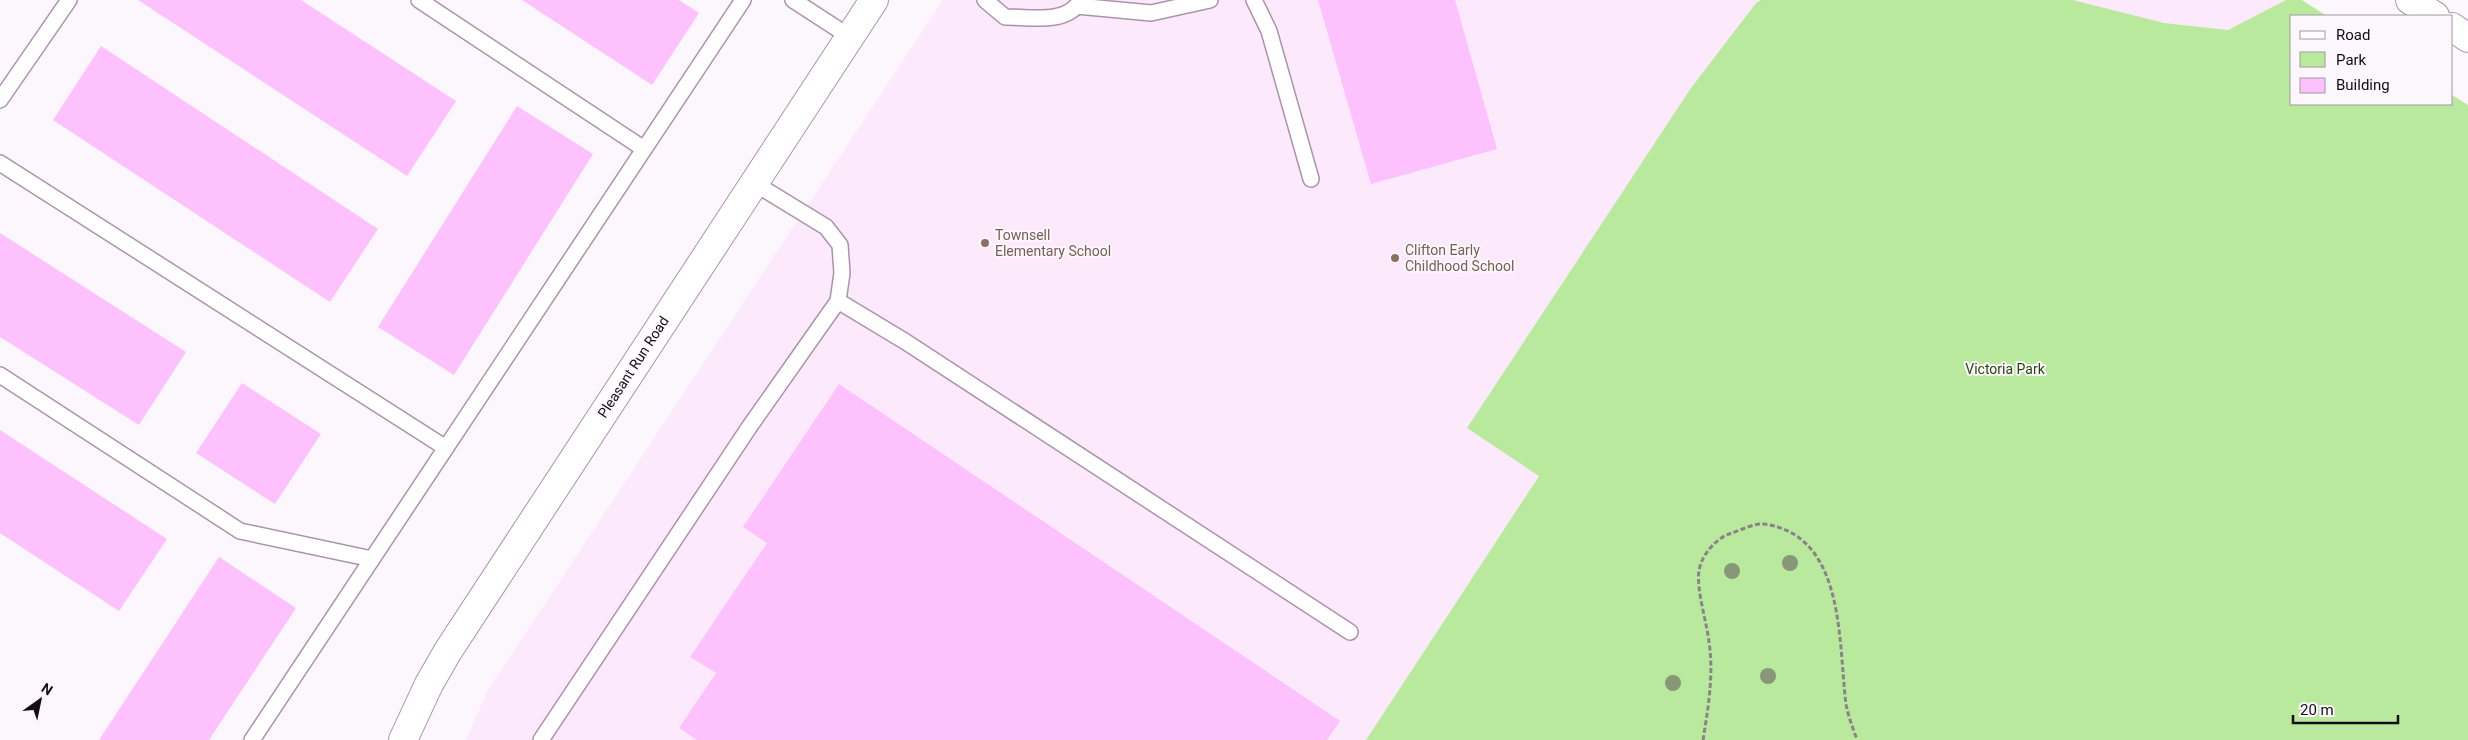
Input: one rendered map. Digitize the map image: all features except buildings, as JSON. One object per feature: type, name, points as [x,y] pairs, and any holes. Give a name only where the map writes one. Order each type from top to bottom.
[{"type":"street","name":"Pleasant Run Road","points":[[403,740],[429,684],[448,651],[874,0]]},
{"type":"street","points":[[2410,0],[2433,15]]},
{"type":"street","points":[[2453,28],[2468,38]]},
{"type":"lane","points":[[0,100],[69,0]]},
{"type":"lane","points":[[419,0],[644,149]]},
{"type":"lane","points":[[252,740],[743,0]]},
{"type":"lane","points":[[793,0],[850,37]]},
{"type":"lane","points":[[985,0],[1005,17],[1063,17],[1079,3],[1151,13],[1201,1]]},
{"type":"lane","points":[[1254,0],[1269,30],[1311,179]]},
{"type":"lane","points":[[0,164],[446,448]]},
{"type":"lane","points":[[541,740],[750,426],[838,301],[842,273],[840,245],[826,227],[754,182]]},
{"type":"lane","points":[[838,301],[906,342],[1350,632]]},
{"type":"lane","points":[[0,375],[240,532],[372,559]]},
{"type":"path","points":[[1703,740],[1709,701],[1710,644],[1699,571],[1707,552],[1724,535],[1763,524],[1797,534],[1817,556],[1833,591],[1839,630],[1846,706],[1857,740]]},
{"type":"shaded area","name":"Townsell Elementary School","points":[[943,0],[1761,0],[1756,3],[1691,88],[1468,428],[1539,475],[1366,740],[466,740],[488,690]]},
{"type":"shaded area","points":[[2073,0],[2286,0],[2228,30],[2164,23]]},
{"type":"green space","name":"Victoria Park","points":[[1761,0],[2073,0],[2164,23],[2228,30],[2286,0],[2302,0],[2325,15],[2290,15],[2290,105],[2453,105],[2453,96],[2468,105],[2468,740],[1366,740],[1539,476],[1467,428],[1691,88],[1756,3]]},
{"type":"place","name":"Townsell Elementary School","points":[[985,243]]},
{"type":"place","name":"Clifton Early Childhood School","points":[[1395,258]]}]
